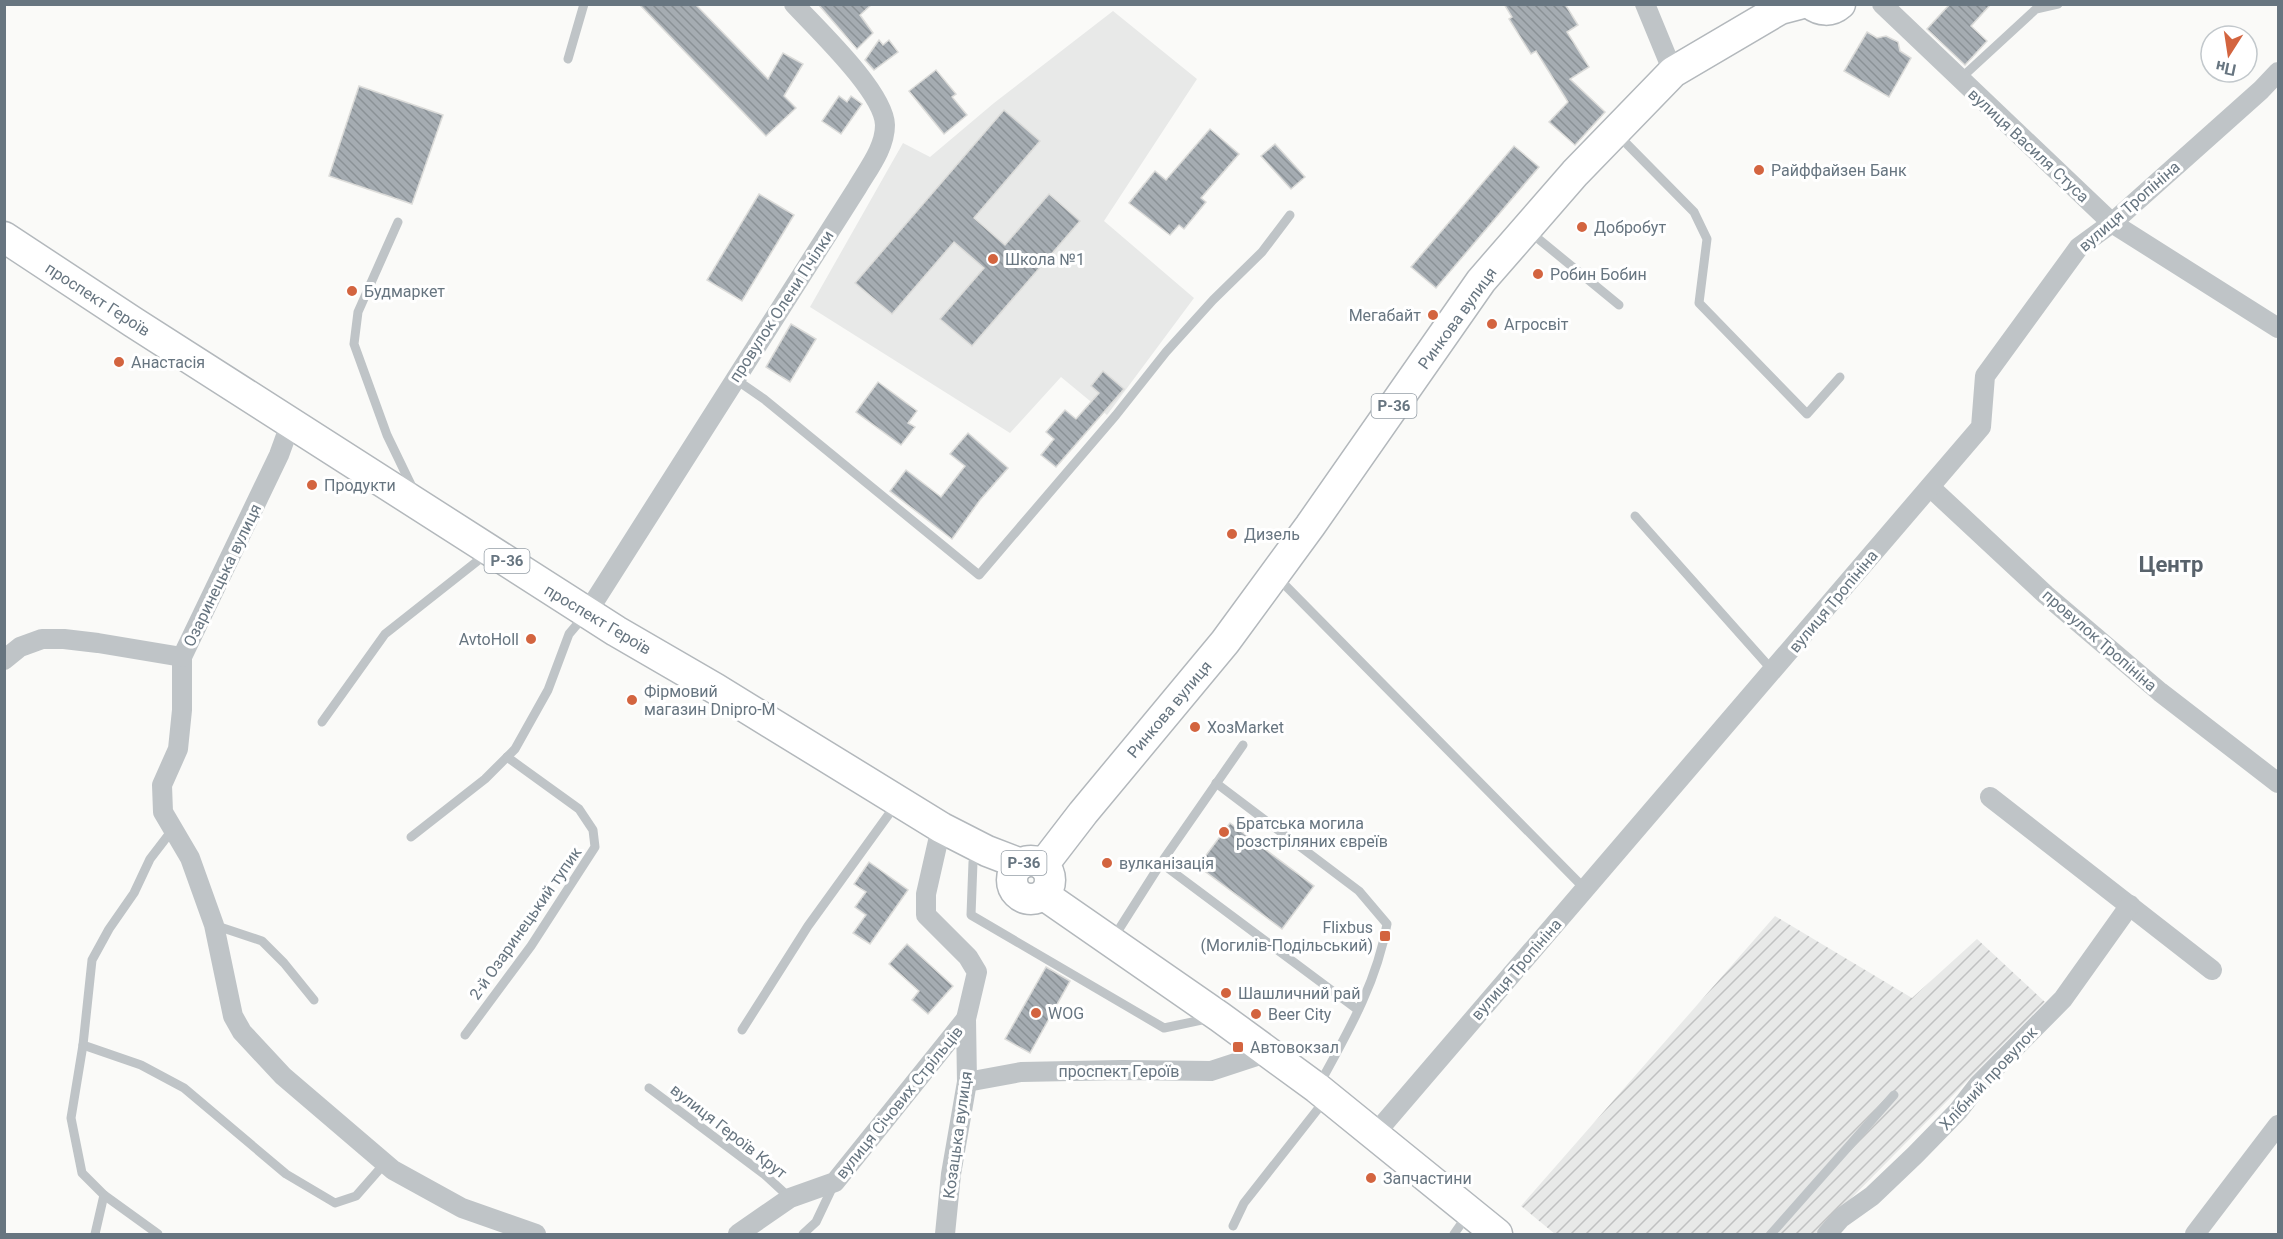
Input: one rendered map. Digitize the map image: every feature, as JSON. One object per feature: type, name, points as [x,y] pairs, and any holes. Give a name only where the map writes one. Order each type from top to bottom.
[{"type":"main road","name":"Ринкова вулиця","points":[[1026,869],[1083,813],[1225,642],[1481,281],[1575,173],[1673,72],[1780,9],[1799,4]]},
{"type":"main road","name":"проспект Героїв","points":[[4,237],[133,322],[289,430]]},
{"type":"main road","name":"проспект Героїв","points":[[4,255],[50,287],[289,430],[889,814],[973,862],[1026,869]]},
{"type":"main road","name":"проспект Героїв","points":[[416,511],[480,559],[582,618],[716,689],[942,828],[1026,869]]},
{"type":"main road","name":"Р-36","points":[[1026,869],[1014,889],[1022,897],[1033,899],[1044,895],[1111,942]]},
{"type":"main road","points":[[1111,942],[1220,1017],[1323,1093],[1374,1135],[1461,1223],[1497,1234]]},
{"type":"street","name":"провулок Олени Пчілки","points":[[582,618],[857,188],[882,142],[885,124],[881,107],[865,82],[794,4]]},
{"type":"street","points":[[1645,4],[1673,72]]},
{"type":"street","name":"вулиця Василя Стуса","points":[[1882,4],[2112,224],[2278,328]]},
{"type":"street","name":"вулиця Тропініна","points":[[1374,1135],[1981,427],[1985,376],[2079,247],[2112,224],[2278,72]]},
{"type":"street","name":"Озаринецька вулиця","points":[[4,660],[20,647],[42,639],[98,643],[182,657],[289,430]]},
{"type":"street","name":"провулок Тропініна","points":[[1930,487],[2046,595],[2160,692],[2278,783]]},
{"type":"street","points":[[182,657],[182,710],[178,749],[162,784],[163,812],[190,858],[214,925],[233,1016],[242,1032],[283,1076],[393,1170],[462,1208],[536,1234]]},
{"type":"street","points":[[1990,797],[2212,970]]},
{"type":"street","name":"Козацька вулиця","points":[[938,841],[926,894],[926,915],[968,957],[977,972],[966,1019],[967,1083],[951,1174],[945,1234]]},
{"type":"street","name":"Хлібний провулок","points":[[1827,1234],[1841,1218],[1872,1196],[1915,1155],[1958,1111],[1979,1084],[2063,999],[2130,905]]},
{"type":"street","name":"вулиця Січових Стрільців","points":[[738,1234],[790,1198],[835,1182],[966,1019]]},
{"type":"street","name":"проспект Героїв","points":[[967,1083],[1021,1072],[1211,1071],[1269,1052]]},
{"type":"street","points":[[2195,1234],[2278,1125]]},
{"type":"lane","points":[[568,59],[584,4]]},
{"type":"lane","points":[[1959,79],[2036,9],[2058,4]]},
{"type":"lane","points":[[1615,132],[1694,212],[1707,238],[1699,303],[1807,414],[1840,377]]},
{"type":"lane","points":[[734,379],[764,399],[979,575],[1116,415],[1166,352],[1213,300],[1262,252],[1290,215]]},
{"type":"lane","points":[[398,222],[358,312],[354,344],[387,435],[413,486],[416,511]]},
{"type":"lane","points":[[1527,229],[1619,305]]},
{"type":"lane","points":[[1635,516],[1773,671]]},
{"type":"lane","points":[[322,722],[385,634],[480,559]]},
{"type":"lane","points":[[1275,574],[1585,889]]},
{"type":"lane","points":[[411,837],[485,779],[515,748],[548,690],[569,634],[582,618]]},
{"type":"lane","points":[[1111,942],[1161,863],[1243,746]]},
{"type":"lane","name":"2-й Озаринецький тупик","points":[[465,1035],[531,945],[596,847],[594,830],[579,809],[507,757]]},
{"type":"lane","points":[[1216,783],[1359,891],[1387,924],[1382,954],[1323,1093],[1244,1203],[1233,1226]]},
{"type":"lane","points":[[742,1030],[808,926],[889,814]]},
{"type":"lane","points":[[158,1234],[104,1196],[82,1173],[71,1118],[83,1045],[92,960],[109,929],[134,893],[150,859],[173,829]]},
{"type":"lane","points":[[973,862],[971,915],[1164,1028],[1220,1017]]},
{"type":"lane","points":[[1161,863],[1358,1010]]},
{"type":"lane","points":[[214,925],[262,941],[284,963],[314,1000]]},
{"type":"lane","points":[[83,1045],[141,1065],[184,1088],[286,1174],[335,1203],[356,1197],[385,1163]]},
{"type":"lane","name":"вулиця Героїв Крут","points":[[649,1088],[765,1175],[790,1198]]},
{"type":"lane","points":[[1771,1234],[1894,1095]]},
{"type":"lane","points":[[803,1234],[816,1222],[835,1182]]},
{"type":"lane","points":[[95,1234],[104,1196]]},
{"type":"shaded area","name":"Школа №1","points":[[1113,11],[1197,79],[1104,221],[1194,298],[1107,415],[1061,377],[1010,433],[810,307],[903,143],[930,157],[994,103]]},
{"type":"shaded area","points":[[1775,916],[1912,998],[1977,939],[2045,1002],[1816,1234],[1555,1234],[1521,1206]]},
{"type":"building","points":[[639,4],[695,4],[768,79],[783,53],[803,64],[784,96],[796,108],[766,136]]},
{"type":"building","points":[[818,4],[872,4],[860,15],[873,33],[857,49]]},
{"type":"building","points":[[1504,4],[1565,4],[1578,25],[1567,32],[1589,67],[1570,79],[1605,112],[1575,145],[1549,122],[1568,102],[1536,51],[1531,54],[1509,19],[1512,17]]},
{"type":"building","points":[[1950,4],[1991,4],[1971,26],[1987,41],[1965,65],[1927,29]]},
{"type":"building","points":[[1867,32],[1877,38],[1886,36],[1898,42],[1900,51],[1911,58],[1889,97],[1844,71]]},
{"type":"building","points":[[879,40],[883,45],[889,40],[898,52],[874,70],[865,60]]},
{"type":"building","points":[[936,70],[956,94],[952,97],[967,115],[944,134],[909,91]]},
{"type":"building","points":[[359,86],[443,115],[412,204],[329,176]]},
{"type":"building","points":[[839,96],[847,102],[851,96],[862,104],[841,134],[822,121]]},
{"type":"building","points":[[1004,110],[1040,141],[974,218],[1005,245],[1049,194],[1080,221],[972,346],[940,319],[984,268],[954,242],[892,314],[855,283]]},
{"type":"building","points":[[1210,129],[1239,154],[1201,198],[1206,202],[1184,229],[1179,225],[1170,235],[1129,203],[1155,171],[1166,180]]},
{"type":"building","points":[[1275,144],[1305,177],[1291,189],[1261,156]]},
{"type":"building","points":[[1514,146],[1539,167],[1436,288],[1411,267]]},
{"type":"building","points":[[759,194],[794,215],[742,301],[707,280]]},
{"type":"building","points":[[791,324],[816,339],[790,382],[766,367]]},
{"type":"building","points":[[1103,371],[1124,389],[1056,467],[1041,455],[1054,439],[1046,432],[1065,410],[1076,419],[1099,393],[1091,386]]},
{"type":"building","points":[[878,382],[917,411],[908,423],[915,427],[901,445],[856,412]]},
{"type":"building","points":[[968,433],[1008,468],[980,500],[952,539],[890,491],[906,470],[941,497],[965,466],[950,454]]},
{"type":"building","points":[[1230,823],[1314,886],[1282,929],[1198,866]]},
{"type":"building","points":[[869,862],[908,890],[870,944],[853,933],[866,915],[855,907],[866,892],[854,884]]},
{"type":"building","points":[[907,944],[953,986],[928,1014],[912,1000],[919,991],[889,964]]},
{"type":"building","points":[[1046,967],[1070,981],[1030,1053],[1005,1039]]},
{"type":"place","name":"Райффайзен Банк","points":[[1759,170]]},
{"type":"place","name":"Добробут","points":[[1582,227]]},
{"type":"place","name":"Школа №1","points":[[993,259]]},
{"type":"place","name":"Робин Бобин","points":[[1538,274]]},
{"type":"place","name":"Будмаркет","points":[[352,291]]},
{"type":"place","name":"Мегабайт","points":[[1433,315]]},
{"type":"place","name":"Агросвіт","points":[[1492,324]]},
{"type":"place","name":"Анастасія","points":[[119,362]]},
{"type":"place","name":"Продукти","points":[[312,485]]},
{"type":"place","name":"Дизель","points":[[1232,534]]},
{"type":"place","name":"AvtoHoll","points":[[531,639]]},
{"type":"place","name":"Фірмовий магазин Dnipro-M","points":[[632,700]]},
{"type":"place","name":"ХозMarket","points":[[1195,727]]},
{"type":"place","name":"Братська могила розстріляних євреїв","points":[[1224,832]]},
{"type":"place","name":"вулканізація","points":[[1107,863]]},
{"type":"place","name":"Flixbus (Могилів-Подільський)","points":[[1385,936]]},
{"type":"place","name":"Шашличний рай","points":[[1226,993]]},
{"type":"place","name":"WOG","points":[[1036,1013]]},
{"type":"place","name":"Beer City","points":[[1256,1014]]},
{"type":"place","name":"Автовокзал","points":[[1238,1047]]},
{"type":"place","name":"Запчастини","points":[[1371,1178]]},
{"type":"district","name":"Центр","points":[[2171,564]]}]
